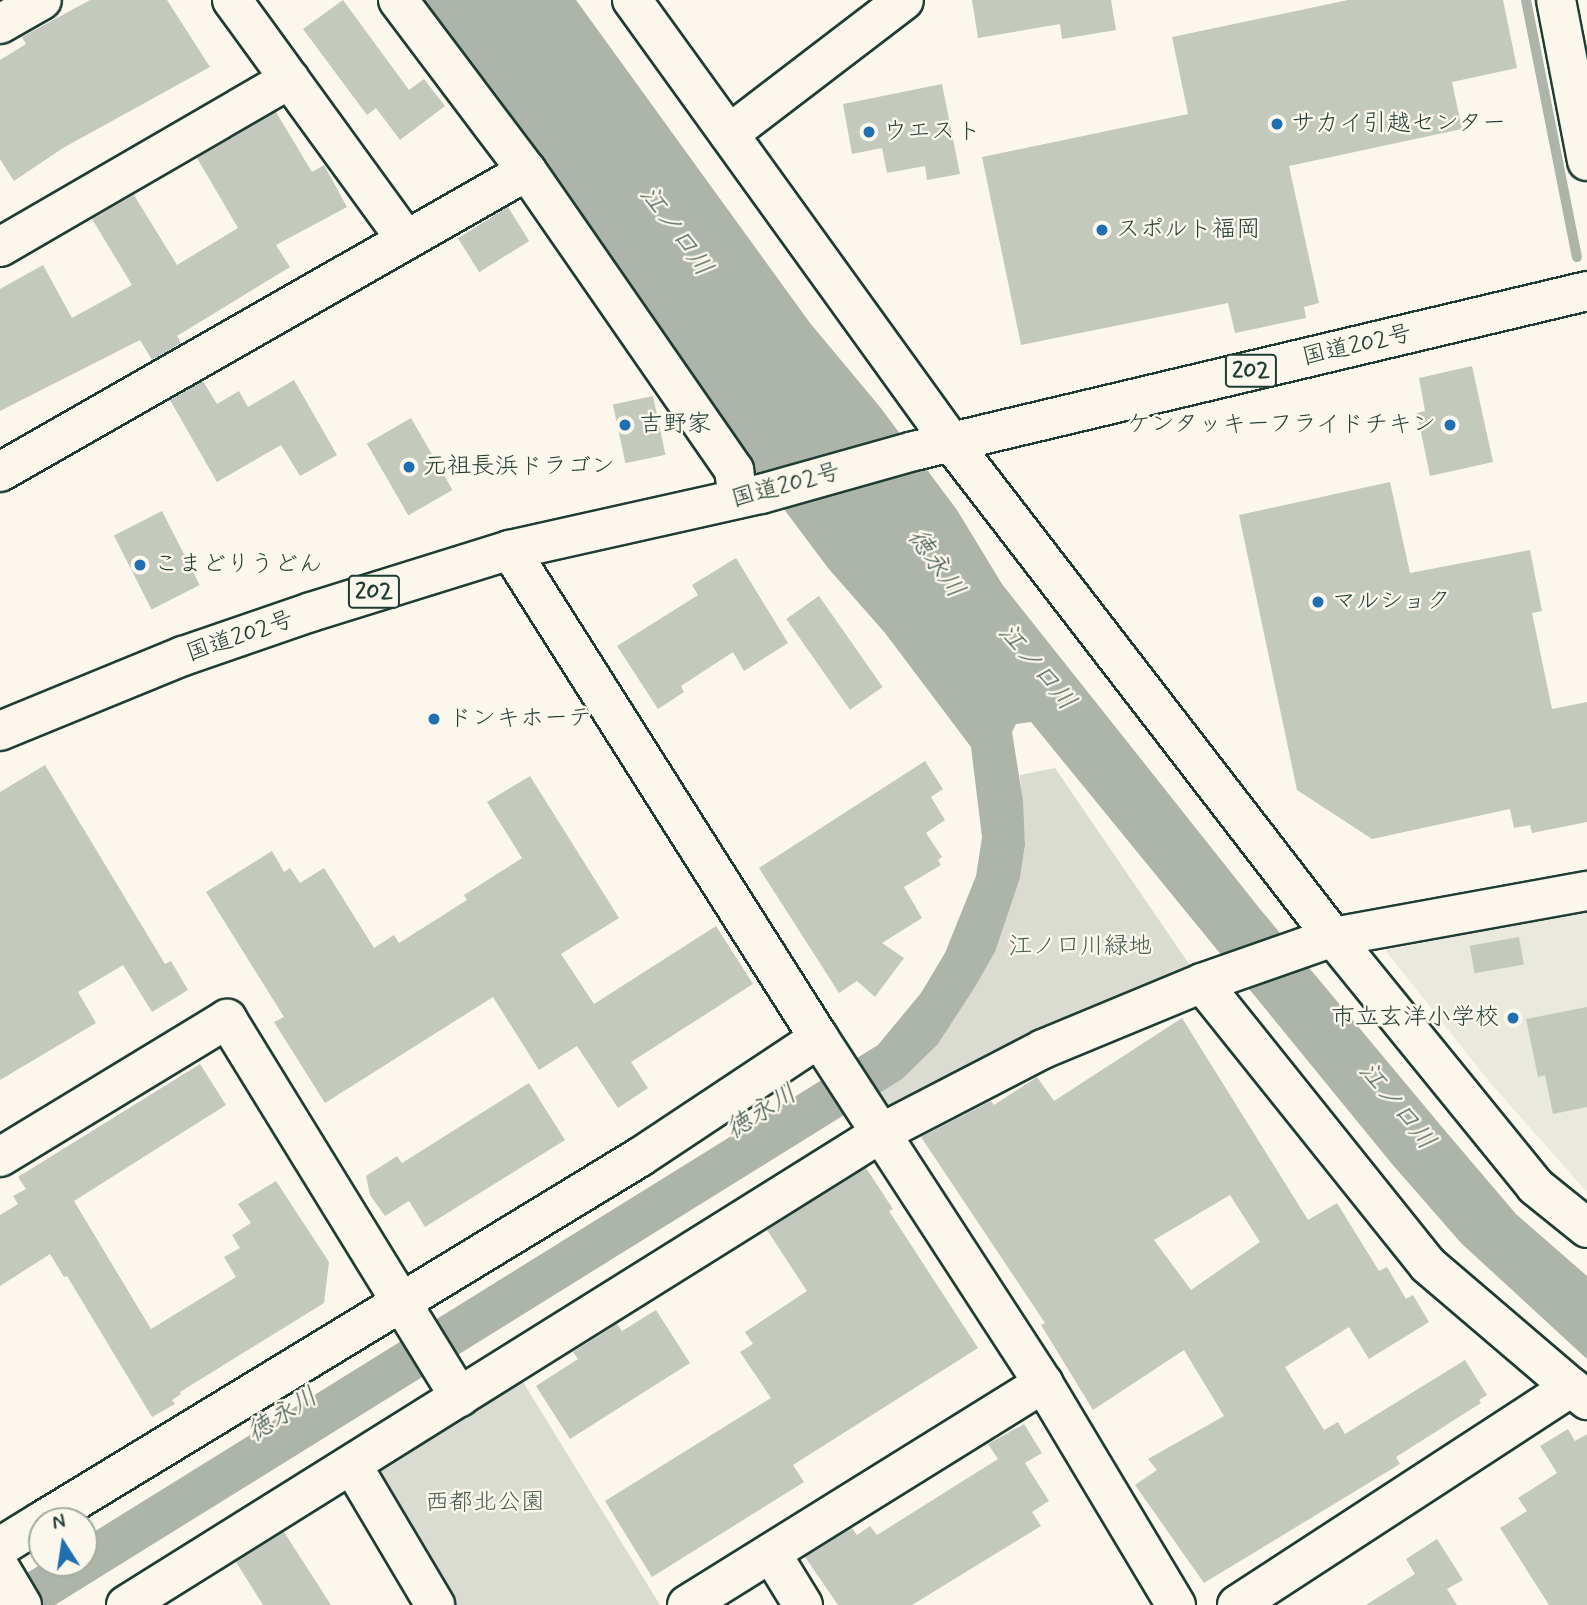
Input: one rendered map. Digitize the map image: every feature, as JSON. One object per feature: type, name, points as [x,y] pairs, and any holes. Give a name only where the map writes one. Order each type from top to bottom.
[{"type":"main road","points":[[0,24],[42,0]]},
{"type":"main road","points":[[232,0],[405,238]]},
{"type":"main road","points":[[398,0],[527,171],[750,496]]},
{"type":"main road","points":[[632,0],[951,442],[1333,937],[1535,1186],[1587,1228]]},
{"type":"main road","points":[[729,134],[904,0]]},
{"type":"main road","points":[[1556,0],[1587,161]]},
{"type":"main road","points":[[0,247],[290,79]]},
{"type":"main road","points":[[0,472],[405,238],[527,171]]},
{"type":"main road","name":"国道202号","points":[[0,731],[195,652],[311,612],[510,550],[750,496],[914,451],[1587,291]]},
{"type":"main road","points":[[510,550],[819,1038],[1043,1383],[1176,1605]]},
{"type":"main road","points":[[126,1605],[881,1133],[1043,1049],[1202,983],[1333,937],[1587,891]]},
{"type":"main road","points":[[1202,983],[1428,1265],[1579,1393],[1237,1605]]},
{"type":"main road","points":[[0,1157],[227,1019],[460,1397]]},
{"type":"main road","points":[[65,1507],[640,1157],[819,1038]]},
{"type":"main road","points":[[687,1605],[1043,1383]]},
{"type":"main road","points":[[352,1465],[435,1605]]},
{"type":"main road","points":[[0,1547],[28,1530]]},
{"type":"main road","points":[[771,1553],[803,1605]]},
{"type":"main road","points":[[0,1569],[22,1605]]},
{"type":"shaded area","name":"市立玄洋小学校","points":[[1587,911],[1587,1192],[1492,1085],[1385,950]]},
{"type":"green space","name":"江ノ口川緑地","points":[[1055,768],[1202,983],[881,1133],[862,1103],[938,1044],[975,987],[995,952],[1020,878],[1025,845],[1020,775]]},
{"type":"green space","name":"西都北公園","points":[[512,1364],[660,1605],[435,1605],[352,1465]]},
{"type":"water","points":[[422,0],[576,0],[810,323],[880,407],[957,510],[1002,584],[1260,909],[1447,1133],[1516,1214],[1587,1276],[1587,1359],[1461,1243],[1392,1164],[1031,722],[1016,724],[1012,732],[1023,801],[1025,845],[1020,878],[995,952],[975,987],[938,1044],[902,1079],[55,1605],[0,1605],[0,1590],[28,1572],[28,1577],[98,1577],[98,1529],[878,1045],[921,993],[945,953],[976,876],[982,837],[971,747],[885,633],[828,568],[742,453]]},
{"type":"building","points":[[90,0],[167,0],[210,67],[63,148],[14,181],[0,159],[0,60],[26,44],[22,37]]},
{"type":"building","points":[[343,0],[409,90],[424,79],[445,106],[400,140],[376,108],[367,115],[303,29]]},
{"type":"building","points":[[972,0],[1111,0],[1116,30],[1062,39],[1060,24],[978,38]]},
{"type":"building","points":[[1348,0],[1503,0],[1517,68],[1452,82],[1462,129],[1289,166],[1319,303],[1304,307],[1306,318],[1235,333],[1228,303],[1021,345],[982,157],[1188,114],[1172,37]]},
{"type":"building","points":[[942,84],[960,174],[927,180],[925,166],[887,173],[882,148],[852,154],[843,104]]},
{"type":"building","points":[[276,112],[312,172],[324,165],[347,207],[276,245],[290,267],[177,336],[181,343],[152,360],[140,340],[0,411],[0,289],[43,265],[72,318],[132,285],[92,219],[134,195],[177,265],[238,228],[197,158]]},
{"type":"building","points":[[508,207],[529,241],[479,272],[458,238]]},
{"type":"building","points":[[1472,366],[1493,462],[1430,476],[1417,413],[1425,411],[1419,378]]},
{"type":"building","points":[[294,380],[337,455],[300,476],[281,445],[217,482],[170,400],[203,381],[217,404],[239,391],[248,407]]},
{"type":"building","points":[[653,396],[665,455],[625,463],[613,405]]},
{"type":"building","name":"元祖長浜ドラゴン","points":[[411,418],[452,490],[408,515],[367,444]]},
{"type":"building","points":[[1390,482],[1410,573],[1530,550],[1542,611],[1532,613],[1552,709],[1587,702],[1587,822],[1532,833],[1530,825],[1514,828],[1510,809],[1372,839],[1297,790],[1239,515]]},
{"type":"building","points":[[162,511],[200,585],[152,609],[114,536]]},
{"type":"building","points":[[736,558],[788,643],[744,671],[733,652],[681,686],[684,692],[658,709],[617,646],[698,595],[692,585]]},
{"type":"building","points":[[819,596],[883,687],[850,710],[786,619]]},
{"type":"building","points":[[925,761],[943,789],[931,797],[945,820],[926,833],[942,857],[938,860],[941,865],[904,887],[922,918],[882,943],[904,958],[875,997],[857,981],[839,993],[759,868]]},
{"type":"building","points":[[45,765],[165,964],[171,961],[188,990],[152,1012],[123,965],[78,992],[96,1023],[0,1080],[0,792]]},
{"type":"building","points":[[530,776],[619,918],[561,954],[594,1004],[716,926],[753,984],[631,1062],[648,1088],[618,1108],[577,1046],[539,1070],[493,997],[325,1103],[274,1022],[284,1017],[206,892],[272,851],[284,872],[290,868],[300,883],[324,868],[374,948],[394,935],[399,943],[467,900],[464,895],[522,858],[487,802]]},
{"type":"building","points":[[1519,937],[1524,965],[1475,973],[1470,946]]},
{"type":"building","points":[[1587,1007],[1587,1107],[1553,1114],[1545,1075],[1538,1077],[1526,1019]]},
{"type":"building","points":[[1182,1018],[1308,1220],[1337,1203],[1379,1271],[1387,1267],[1406,1299],[1413,1295],[1429,1322],[1369,1359],[1349,1327],[1285,1367],[1324,1430],[1338,1422],[1345,1434],[1465,1360],[1487,1395],[1479,1400],[1481,1403],[1396,1457],[1400,1464],[1204,1583],[1135,1485],[1157,1470],[1148,1459],[1224,1416],[1184,1350],[1093,1410],[1041,1325],[1045,1323],[921,1137],[991,1101],[994,1105],[1037,1077],[1054,1101]],"holes":[[[1230,1195],[1260,1242],[1191,1290],[1154,1240]]]},
{"type":"building","points":[[200,1064],[226,1105],[74,1201],[151,1329],[236,1277],[224,1257],[240,1248],[232,1235],[251,1223],[238,1204],[276,1181],[329,1262],[324,1303],[180,1392],[181,1394],[172,1400],[175,1404],[152,1417],[67,1276],[64,1277],[50,1254],[0,1286],[0,1215],[18,1204],[13,1196],[26,1189],[18,1177]]},
{"type":"building","points":[[529,1083],[565,1140],[425,1227],[409,1201],[385,1216],[370,1195],[366,1176],[397,1156],[402,1163]]},
{"type":"building","points":[[866,1168],[893,1209],[889,1211],[978,1348],[793,1465],[804,1482],[652,1577],[605,1501],[771,1398],[740,1352],[753,1344],[745,1332],[807,1291],[767,1230]]},
{"type":"building","points":[[656,1310],[690,1363],[570,1439],[536,1386],[578,1359],[573,1352],[617,1324],[622,1331]]},
{"type":"building","points":[[1024,1424],[1042,1453],[1025,1463],[1049,1501],[1032,1512],[1041,1526],[912,1605],[838,1605],[805,1557],[852,1528],[857,1535],[870,1526],[877,1535],[998,1459],[988,1444]]},
{"type":"building","points":[[1568,1429],[1575,1441],[1587,1434],[1587,1605],[1549,1605],[1500,1528],[1527,1511],[1518,1498],[1557,1473],[1540,1446]]},
{"type":"building","points":[[284,1532],[331,1605],[263,1605],[236,1562]]},
{"type":"building","points":[[1437,1539],[1463,1580],[1447,1589],[1457,1605],[1366,1605],[1415,1574],[1406,1559]]},
{"type":"waterway","points":[[1526,0],[1577,257]]},
{"type":"place","name":"サカイ引越センター","points":[[1277,124]]},
{"type":"place","name":"ウエスト","points":[[869,132]]},
{"type":"place","name":"スポルト福岡","points":[[1102,230]]},
{"type":"place","name":"吉野家","points":[[625,425]]},
{"type":"place","name":"ケンタッキーフライドチキン","points":[[1450,425]]},
{"type":"place","name":"元祖長浜ドラゴン","points":[[409,467]]},
{"type":"place","name":"こまどりうどん","points":[[140,565]]},
{"type":"place","name":"マルショク","points":[[1318,602]]},
{"type":"place","name":"ドンキホーテ","points":[[434,719]]},
{"type":"place","name":"市立玄洋小学校","points":[[1513,1018]]},
{"type":"water label","name":"江ノ口川","points":[[675,232]]},
{"type":"water label","name":"徳永川","points":[[935,564]]},
{"type":"water label","name":"江ノ口川","points":[[1036,668]]},
{"type":"water label","name":"江ノ口川","points":[[1396,1107]]},
{"type":"water label","name":"徳永川","points":[[762,1113]]},
{"type":"water label","name":"徳永川","points":[[283,1416]]}]
